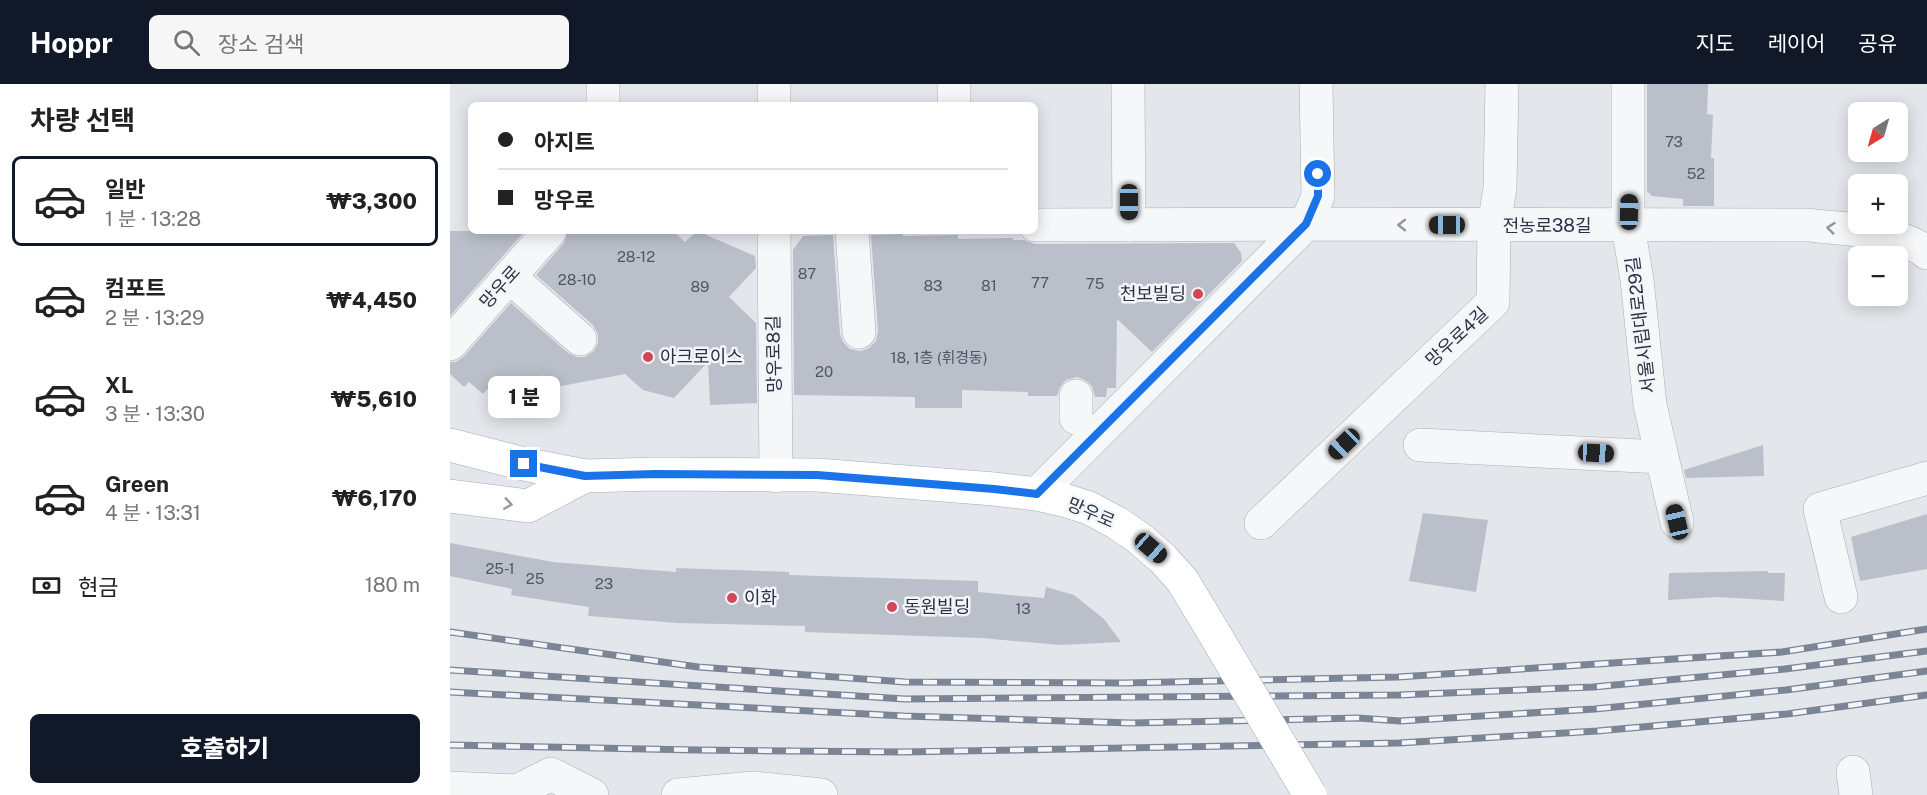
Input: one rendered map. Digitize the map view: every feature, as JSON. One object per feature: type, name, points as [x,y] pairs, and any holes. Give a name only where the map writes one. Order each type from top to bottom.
[{"type":"main road","name":"망우로","points":[[450,445],[524,464],[585,476],[817,475],[1037,494],[1089,508],[1139,538],[1182,580],[1310,795]]},
{"type":"main road","name":"망우로","points":[[450,496],[528,506],[585,476]]},
{"type":"street","points":[[603,84],[603,102]]},
{"type":"street","points":[[774,84],[774,102]]},
{"type":"street","points":[[954,84],[954,102]]},
{"type":"street","points":[[1128,84],[1129,225]]},
{"type":"street","points":[[1037,494],[1117,395],[1306,224],[1318,196],[1316,84]]},
{"type":"street","name":"망우로4길","points":[[1261,523],[1493,302],[1494,225],[1500,188],[1502,84]]},
{"type":"street","name":"서울시립대로29길","points":[[1628,84],[1628,226],[1637,280],[1650,405],[1677,522]]},
{"type":"street","name":"전농로38길","points":[[1038,225],[1809,225],[1886,234],[1925,246]]},
{"type":"street","name":"망우로","points":[[450,344],[547,234]]},
{"type":"street","name":"망우로8길","points":[[774,234],[776,476]]},
{"type":"street","points":[[852,234],[859,332]]},
{"type":"street","points":[[510,277],[580,339]]},
{"type":"street","points":[[1420,445],[1662,457]]},
{"type":"street","points":[[1841,597],[1820,509],[1927,478]]},
{"type":"street","points":[[462,790],[517,791],[556,784],[592,795]]},
{"type":"street","points":[[678,795],[753,788],[821,795]]},
{"type":"building","points":[[1647,84],[1708,84],[1707,114],[1713,115],[1711,158],[1714,158],[1714,206],[1683,206],[1683,199],[1652,196],[1647,191]]},
{"type":"building","points":[[450,231],[468,231],[468,234],[522,234],[450,316]]},
{"type":"building","points":[[567,234],[676,234],[685,242],[694,234],[704,234],[755,256],[756,268],[729,297],[756,323],[757,403],[710,405],[708,362],[674,398],[643,390],[625,374],[556,387],[542,375],[526,393],[511,379],[498,394],[490,386],[483,394],[469,382],[464,387],[450,374],[450,362],[456,362],[464,356],[511,303],[568,353],[577,357],[585,357],[594,351],[598,343],[598,334],[593,325],[536,275],[564,243]]},
{"type":"building","points":[[903,234],[903,236],[958,235],[958,239],[1013,238],[1013,240],[1024,240],[1035,244],[1234,243],[1241,253],[1242,261],[1152,352],[1117,319],[1116,388],[1107,388],[1106,397],[1095,397],[1092,386],[1077,377],[1066,380],[1057,396],[1028,396],[1028,392],[962,390],[962,408],[915,408],[915,397],[794,395],[793,250],[803,236],[833,235],[840,334],[843,342],[850,349],[861,351],[869,348],[876,341],[878,331],[871,235]]},
{"type":"building","points":[[1763,445],[1764,476],[1686,478],[1684,470]]},
{"type":"building","points":[[1423,513],[1488,520],[1476,592],[1409,581]]},
{"type":"building","points":[[1927,514],[1927,569],[1860,581],[1851,537]]},
{"type":"building","points":[[450,543],[553,562],[676,572],[676,568],[789,572],[789,575],[978,581],[978,592],[1044,598],[1046,587],[1074,595],[1104,619],[1121,642],[1060,645],[981,638],[805,632],[805,626],[678,623],[588,616],[589,607],[511,595],[512,589],[450,576]]},
{"type":"building","points":[[1768,571],[1768,573],[1785,573],[1784,601],[1718,597],[1668,600],[1669,573]]},
{"type":"railway","points":[[450,632],[698,667],[905,682],[1126,683],[1398,677],[1782,652],[1927,629]]},
{"type":"railway","points":[[450,670],[905,699],[1399,695],[1593,687],[1785,669],[1927,651]]},
{"type":"railway","points":[[450,692],[904,716],[1132,723],[1358,718],[1400,721],[1595,709],[1786,690],[1927,671]]},
{"type":"railway","points":[[450,745],[901,752],[1399,743],[1597,731],[1787,714],[1927,695]]},
{"type":"place","name":"천보빌딩","points":[[1198,294]]},
{"type":"place","name":"아크로이스","points":[[648,357]]},
{"type":"place","name":"이화","points":[[732,598]]},
{"type":"place","name":"동원빌딩","points":[[892,607]]},
{"type":"route","points":[[524,464],[585,476],[817,475],[1037,494],[1306,224],[1318,196],[1318,174]]}]
